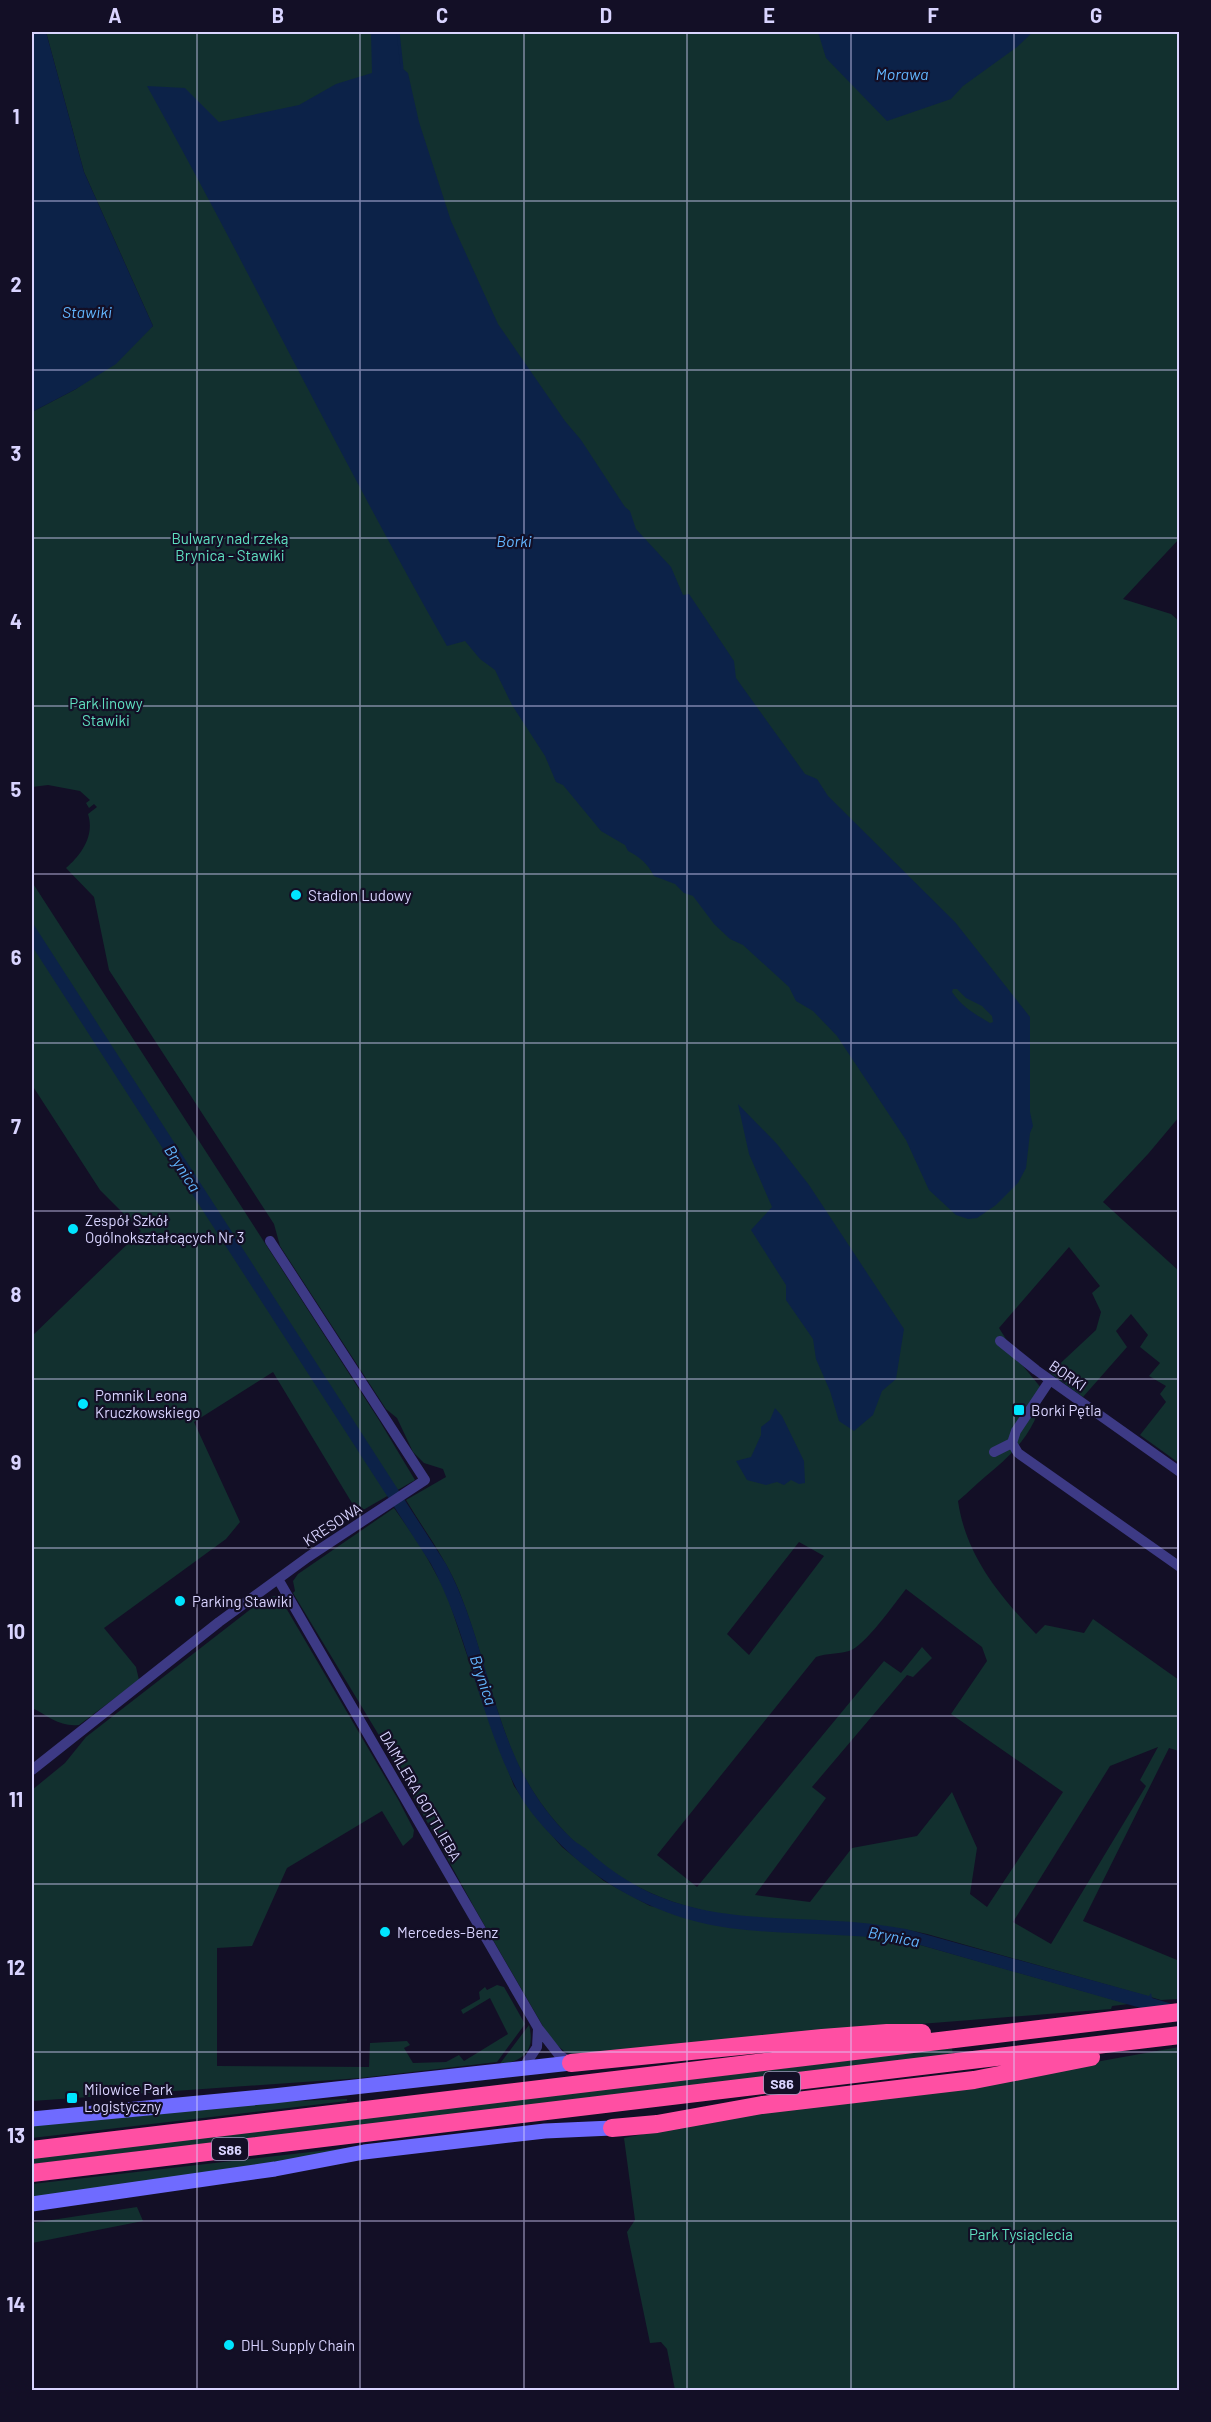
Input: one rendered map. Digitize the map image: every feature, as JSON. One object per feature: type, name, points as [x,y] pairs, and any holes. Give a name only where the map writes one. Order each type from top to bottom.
[{"type":"highway","name":"S86","points":[[32,2150],[1179,2012]]},
{"type":"highway","points":[[571,2063],[696,2049],[887,2033],[993,2034]]},
{"type":"highway","name":"S86","points":[[32,2173],[1179,2035]]},
{"type":"highway","points":[[612,2128],[657,2124],[784,2102],[974,2080],[1101,2055],[1136,2040]]},
{"type":"main road","points":[[32,2119],[273,2096],[571,2063]]},
{"type":"main road","points":[[32,2204],[275,2169],[363,2152],[545,2131],[612,2128]]},
{"type":"street","name":"KRESOWA","points":[[32,1770],[219,1622],[278,1579],[425,1480],[270,1241]]},
{"type":"street","name":"BORKI","points":[[1000,1341],[1050,1380],[1179,1472]]},
{"type":"street","points":[[994,1452],[1012,1443],[1016,1431],[1050,1380]]},
{"type":"street","points":[[1012,1443],[1018,1453],[1179,1567]]},
{"type":"street","name":"DAIMLERA GOTTLIEBA","points":[[278,1579],[538,2028],[553,2048],[571,2063]]},
{"type":"street","points":[[523,2068],[537,2048],[538,2028]]},
{"type":"green space","points":[[46,32],[1179,32],[1179,539],[1123,599],[1171,614],[1179,621],[1179,1117],[1103,1202],[1179,1271],[1179,1463],[1140,1435],[1166,1402],[1160,1394],[1166,1386],[1149,1376],[1160,1363],[1140,1347],[1148,1335],[1131,1314],[1116,1331],[1127,1347],[1083,1397],[1050,1373],[1096,1330],[1101,1312],[1092,1293],[1100,1286],[1069,1247],[999,1328],[1023,1366],[1042,1389],[1037,1416],[1015,1449],[958,1501],[968,1540],[976,1557],[997,1589],[1036,1634],[1045,1625],[1084,1633],[1093,1619],[1179,1680],[1179,1751],[1169,1748],[1083,1921],[1177,1960],[1179,1955],[1179,1999],[1161,2000],[927,1934],[871,1925],[757,1919],[701,1910],[670,1901],[640,1888],[587,1853],[564,1831],[526,1780],[512,1751],[454,1579],[406,1500],[446,1477],[443,1469],[424,1463],[413,1452],[397,1418],[386,1409],[280,1246],[274,1224],[109,970],[94,897],[66,868],[85,844],[90,830],[88,814],[97,807],[94,804],[89,808],[86,803],[90,800],[80,791],[48,785],[32,787],[32,412],[76,389],[153,326],[84,172]],"holes":[[[799,1542],[824,1556],[749,1655],[727,1634]],[[906,1589],[982,1647],[987,1661],[951,1714],[1063,1792],[987,1907],[970,1894],[977,1848],[952,1792],[917,1836],[852,1848],[810,1902],[755,1895],[826,1798],[812,1787],[907,1675],[913,1677],[932,1658],[922,1647],[901,1673],[884,1661],[697,1887],[657,1855],[816,1657],[855,1648],[887,1614]],[[1158,1747],[1140,1780],[1146,1786],[1051,1944],[1013,1922],[1110,1766]]]},
{"type":"green space","points":[[32,882],[379,1420],[415,1480],[358,1513],[273,1372],[194,1422],[240,1522],[226,1539],[104,1628],[136,1667],[139,1680],[79,1725],[60,1723],[32,1708],[32,1336],[141,1231],[100,1190],[32,1085]]},
{"type":"green space","points":[[394,1508],[420,1545],[446,1592],[514,1786],[535,1816],[562,1847],[604,1881],[650,1906],[910,1942],[1129,2004],[1112,2006],[1111,2009],[755,2037],[575,2055],[564,2051],[551,2040],[383,1742],[293,1593],[295,1591],[293,1581],[298,1574]]},
{"type":"green space","points":[[275,1596],[282,1601],[414,1830],[413,1837],[403,1846],[382,1811],[287,1868],[252,1946],[217,1948],[217,2066],[369,2067],[370,2043],[407,2041],[410,2045],[404,2048],[413,2063],[446,2062],[459,2055],[464,2061],[508,2034],[490,1998],[463,2014],[461,2010],[480,1999],[479,1992],[485,1987],[487,1990],[497,1985],[504,1987],[525,2024],[497,2062],[361,2078],[32,2101],[32,1790],[65,1763],[86,1737],[265,1598]]},
{"type":"green space","points":[[529,2025],[531,2042],[526,2053],[515,2061],[499,2065]]},
{"type":"green space","name":"Park Tysiąclecia","points":[[1179,2047],[1179,2390],[675,2390],[667,2349],[661,2342],[650,2343],[627,2232],[635,2220],[624,2138],[743,2113],[967,2085]]},
{"type":"green space","points":[[952,2048],[953,2055],[32,2164],[32,2158]]},
{"type":"green space","points":[[347,2099],[347,2101],[32,2138],[32,2125],[272,2102]]},
{"type":"green space","points":[[354,2147],[306,2158],[32,2198],[32,2184]]},
{"type":"green space","points":[[137,2207],[143,2221],[32,2243],[32,2223]]},
{"type":"water","name":"Stawiki","points":[[32,32],[46,32],[84,172],[153,326],[116,364],[76,389],[32,412]]},
{"type":"water","name":"Borki","points":[[371,32],[398,32],[402,68],[408,73],[419,122],[451,221],[498,324],[630,511],[636,529],[671,567],[683,595],[689,594],[734,661],[736,678],[805,774],[817,779],[828,796],[955,922],[1030,1017],[1030,1112],[1033,1126],[1030,1133],[1026,1168],[1018,1183],[996,1205],[977,1218],[968,1219],[956,1215],[929,1190],[906,1140],[837,1036],[813,1011],[796,1001],[789,987],[743,945],[730,939],[714,924],[693,896],[684,893],[675,884],[654,876],[646,864],[628,851],[625,845],[601,831],[563,785],[556,782],[545,756],[512,705],[495,670],[480,659],[465,641],[447,646],[370,507],[147,86],[185,88],[219,122],[299,105],[336,84],[372,73]],"holes":[[[953,989],[957,989],[966,998],[982,1006],[992,1016],[993,1022],[990,1023],[964,1006],[952,992]]]},
{"type":"water","name":"Morawa","points":[[818,32],[1033,32],[1017,47],[963,86],[951,99],[887,121],[826,58]]},
{"type":"water","name":"Brynica","points":[[32,922],[446,1564],[466,1610],[504,1729],[518,1764],[545,1809],[571,1838],[623,1878],[660,1897],[699,1909],[738,1915],[862,1923],[906,1929],[1149,1996],[1151,1993],[1152,1998],[1179,2006],[1179,2019],[910,1942],[729,1928],[687,1919],[646,1904],[627,1894],[608,1883],[574,1857],[533,1814],[514,1784],[491,1730],[455,1618],[431,1564],[32,946]]},
{"type":"water","points":[[738,1104],[777,1144],[809,1185],[904,1329],[896,1379],[882,1391],[873,1415],[854,1431],[839,1421],[830,1391],[816,1359],[813,1339],[786,1300],[786,1285],[751,1230],[772,1207],[749,1154]]},
{"type":"water","points":[[775,1408],[782,1416],[804,1461],[805,1483],[799,1484],[791,1480],[784,1485],[777,1482],[766,1485],[747,1480],[736,1461],[751,1457],[761,1435],[761,1427],[770,1420]]},
{"type":"waterway","points":[[398,32],[402,68]]},
{"type":"place","name":"Stadion Ludowy","points":[[296,895]]},
{"type":"place","name":"Zespół Szkół Ogólnokształcących Nr 3","points":[[73,1229]]},
{"type":"place","name":"Pomnik Leona Kruczkowskiego","points":[[83,1404]]},
{"type":"place","name":"Borki Pętla","points":[[1019,1410]]},
{"type":"place","name":"Parking Stawiki","points":[[180,1601]]},
{"type":"place","name":"Mercedes-Benz","points":[[385,1932]]},
{"type":"place","name":"Milowice Park Logistyczny","points":[[72,2098]]},
{"type":"place","name":"DHL Supply Chain","points":[[229,2345]]},
{"type":"park label","name":"Bulwary nad rzeką Brynica - Stawiki","points":[[230,546]]},
{"type":"park label","name":"Park linowy Stawiki","points":[[106,712]]}]
